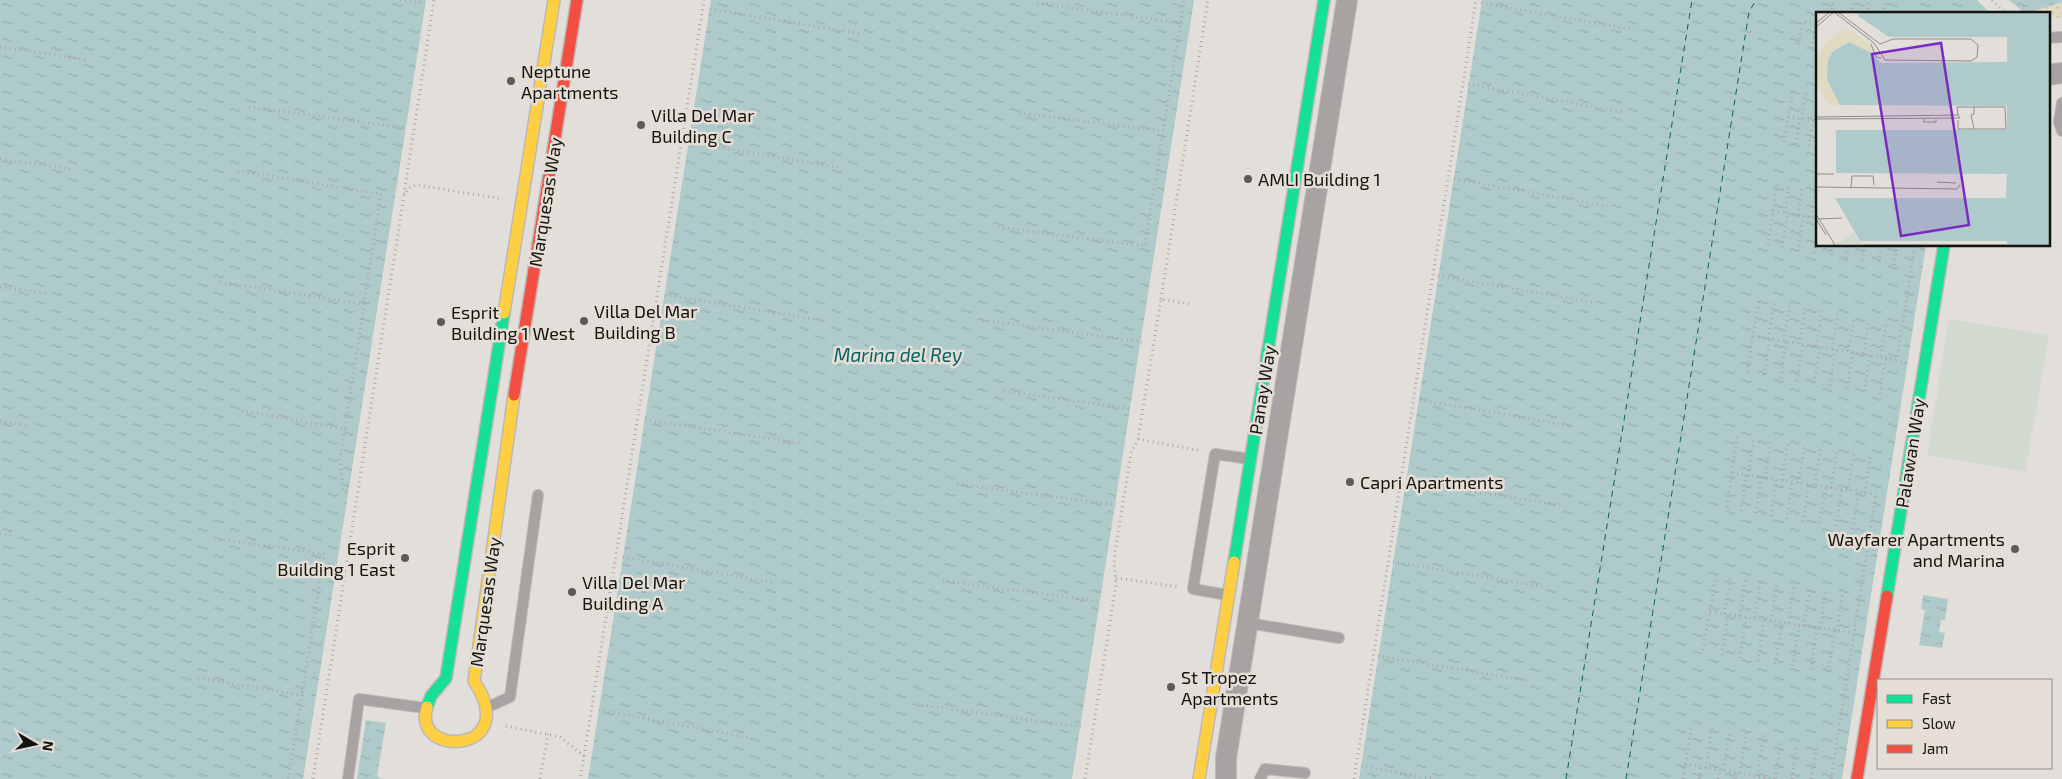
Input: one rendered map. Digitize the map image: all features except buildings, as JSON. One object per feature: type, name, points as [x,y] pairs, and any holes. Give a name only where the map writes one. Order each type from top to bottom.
[{"type":"street","name":"Marquesas Way","points":[[425,708],[431,692],[446,678],[554,0]]},
{"type":"street","name":"Marquesas Way","points":[[486,722],[487,707],[485,699],[474,681],[508,431],[577,0]]},
{"type":"street","name":"Panay Way","points":[[1199,779],[1324,0]]},
{"type":"street","name":"Panay Way","points":[[1226,779],[1226,758],[1347,0]]},
{"type":"street","points":[[522,202],[545,205]]},
{"type":"street","name":"Palawan Way","points":[[1857,779],[1944,246]]},
{"type":"street","points":[[486,426],[508,431]]},
{"type":"street","points":[[425,708],[427,723],[436,736],[454,743],[474,738],[486,722]]},
{"type":"lane","points":[[2062,103],[2060,122],[2062,131]]},
{"type":"lane","points":[[1229,595],[1193,589],[1215,454],[1251,459]]},
{"type":"lane","points":[[487,707],[510,697],[538,495]]},
{"type":"lane","points":[[1248,623],[1339,638]]},
{"type":"lane","points":[[348,779],[359,698],[425,708]]},
{"type":"lane","points":[[1260,779],[1265,769],[1305,773]]},
{"type":"path","points":[[400,0],[425,3]]},
{"type":"path","points":[[313,779],[434,0]]},
{"type":"path","points":[[580,779],[704,0]]},
{"type":"path","points":[[998,228],[1145,246],[1184,0]]},
{"type":"path","points":[[1085,779],[1116,578],[1114,559],[1117,540],[1131,453],[1138,440],[1162,299],[1208,0]]},
{"type":"path","points":[[1354,779],[1476,0]]},
{"type":"path","points":[[1992,0],[2004,12]]},
{"type":"path","points":[[1884,12],[1885,2]]},
{"type":"path","points":[[1037,3],[1180,23]]},
{"type":"path","points":[[1481,3],[1634,30]]},
{"type":"path","points":[[710,9],[863,34]]},
{"type":"path","points":[[1798,44],[1802,22],[1816,24],[1812,48]]},
{"type":"path","points":[[0,47],[88,60]]},
{"type":"path","points":[[1468,84],[1623,112]]},
{"type":"path","points":[[1784,142],[1793,90]]},
{"type":"path","points":[[1796,144],[1806,92]]},
{"type":"path","points":[[249,106],[405,128]]},
{"type":"path","points":[[1019,113],[1163,131]]},
{"type":"path","points":[[1788,117],[1815,121],[1808,146]]},
{"type":"path","points":[[689,142],[841,168]]},
{"type":"path","points":[[0,158],[70,169]]},
{"type":"path","points":[[238,171],[381,194],[340,458],[343,491],[348,493]]},
{"type":"path","points":[[1454,179],[1607,206]]},
{"type":"path","points":[[404,194],[409,188],[417,185],[522,202]]},
{"type":"path","points":[[1768,245],[1777,185]]},
{"type":"path","points":[[1782,248],[1789,187]]},
{"type":"path","points":[[1798,215],[1802,189]]},
{"type":"path","points":[[1810,217],[1815,191]]},
{"type":"path","points":[[1773,211],[1816,218]]},
{"type":"path","points":[[1797,251],[1804,216]]},
{"type":"path","points":[[1814,253],[1816,241]]},
{"type":"path","points":[[1831,255],[1832,246]]},
{"type":"path","points":[[1846,258],[1848,246]]},
{"type":"path","points":[[1862,260],[1865,246]]},
{"type":"path","points":[[1879,262],[1881,246]]},
{"type":"path","points":[[1894,265],[1897,246]]},
{"type":"path","points":[[1874,356],[1897,359],[1915,246]]},
{"type":"path","points":[[1438,276],[1592,302]]},
{"type":"path","points":[[220,282],[364,304]]},
{"type":"path","points":[[0,287],[49,294]]},
{"type":"path","points":[[665,295],[819,320]]},
{"type":"path","points":[[1162,299],[1190,304]]},
{"type":"path","points":[[1747,372],[1759,301]]},
{"type":"path","points":[[1764,375],[1774,303]]},
{"type":"path","points":[[1781,378],[1790,306]]},
{"type":"path","points":[[1797,381],[1805,308]]},
{"type":"path","points":[[1814,383],[1822,311]]},
{"type":"path","points":[[1830,385],[1838,314]]},
{"type":"path","points":[[1848,351],[1854,317]]},
{"type":"path","points":[[1864,354],[1869,319]]},
{"type":"path","points":[[983,320],[1142,342]]},
{"type":"path","points":[[1880,356],[1886,322]]},
{"type":"path","points":[[1753,336],[1848,351],[1908,364]]},
{"type":"path","points":[[1847,388],[1853,352]]},
{"type":"path","points":[[1864,391],[1870,355]]},
{"type":"path","points":[[1880,394],[1885,359]]},
{"type":"path","points":[[1004,391],[1132,408]]},
{"type":"path","points":[[1420,400],[1572,426]]},
{"type":"path","points":[[242,411],[344,429]]},
{"type":"path","points":[[645,420],[800,443]]},
{"type":"path","points":[[0,421],[30,426]]},
{"type":"path","points":[[1741,511],[1754,436]]},
{"type":"path","points":[[1727,506],[1738,437]]},
{"type":"path","points":[[1756,513],[1771,438]]},
{"type":"path","points":[[1138,440],[1215,454]]},
{"type":"path","points":[[1782,480],[1788,441]]},
{"type":"path","points":[[1798,483],[1804,444]]},
{"type":"path","points":[[1814,485],[1821,447]]},
{"type":"path","points":[[1832,488],[1837,450]]},
{"type":"path","points":[[1848,490],[1854,452]]},
{"type":"path","points":[[1864,492],[1870,455]]},
{"type":"path","points":[[1732,473],[1881,495]]},
{"type":"path","points":[[1771,516],[1776,480]]},
{"type":"path","points":[[1406,482],[1560,505]]},
{"type":"path","points":[[1786,519],[1792,482]]},
{"type":"path","points":[[957,484],[1116,505]]},
{"type":"path","points":[[1803,522],[1809,484]]},
{"type":"path","points":[[1819,523],[1826,487]]},
{"type":"path","points":[[1836,526],[1842,489]]},
{"type":"path","points":[[1852,529],[1859,492]]},
{"type":"path","points":[[1832,779],[1876,494]]},
{"type":"path","points":[[0,534],[12,536]]},
{"type":"path","points":[[219,539],[324,554],[288,779]]},
{"type":"path","points":[[623,557],[776,583]]},
{"type":"path","points":[[1393,562],[1546,587]]},
{"type":"path","points":[[1722,655],[1732,575]]},
{"type":"path","points":[[1703,650],[1716,576]]},
{"type":"path","points":[[1740,616],[1746,577]]},
{"type":"path","points":[[1116,578],[1193,589]]},
{"type":"path","points":[[1754,618],[1761,580]]},
{"type":"path","points":[[943,581],[1100,601]]},
{"type":"path","points":[[1771,621],[1777,583]]},
{"type":"path","points":[[1788,623],[1794,585]]},
{"type":"path","points":[[1804,626],[1810,587]]},
{"type":"path","points":[[1811,669],[1826,590]]},
{"type":"path","points":[[1828,672],[1843,593]]},
{"type":"path","points":[[1710,612],[1854,633]]},
{"type":"path","points":[[1740,658],[1746,617]]},
{"type":"path","points":[[1758,661],[1764,620]]},
{"type":"path","points":[[1775,664],[1782,622]]},
{"type":"path","points":[[1794,666],[1800,625]]},
{"type":"path","points":[[1378,656],[1531,681]]},
{"type":"path","points":[[198,678],[302,695]]},
{"type":"path","points":[[922,705],[1081,727]]},
{"type":"path","points":[[599,710],[752,738]]},
{"type":"path","points":[[486,722],[560,737],[584,756]]},
{"type":"path","points":[[1706,768],[1712,727]]},
{"type":"path","points":[[1683,779],[1691,728]]},
{"type":"path","points":[[1718,779],[1722,770],[1730,732]]},
{"type":"path","points":[[1735,779],[1738,773],[1746,733]]},
{"type":"path","points":[[540,779],[548,734]]},
{"type":"path","points":[[1757,776],[1764,735]]},
{"type":"path","points":[[1685,764],[1738,773],[1750,777],[1757,776],[1775,779],[1781,742]]},
{"type":"path","points":[[1792,779],[1797,745]]},
{"type":"path","points":[[1811,779],[1817,745]]},
{"type":"path","points":[[1361,766],[1435,779]]},
{"type":"path","points":[[1699,779],[1701,767]]},
{"type":"sand","points":[[2062,2],[2062,17],[2050,19],[2050,12],[2033,11]]},
{"type":"shaded area","points":[[1949,319],[2049,335],[2025,472],[1927,455]]},
{"type":"water","points":[[0,0],[426,0],[303,779],[0,779]]},
{"type":"water","name":"Marina del Rey","points":[[711,0],[1194,0],[1072,779],[588,779]]},
{"type":"water","points":[[1482,0],[2062,0],[2062,2],[2032,12],[1816,12],[1816,246],[1926,246],[1842,779],[1359,779]]},
{"type":"water","points":[[1923,595],[1948,599],[1945,620],[1941,620],[1939,632],[1945,633],[1942,648],[1919,645],[1925,610],[1921,609]]},
{"type":"water","points":[[366,720],[386,723],[377,776],[381,779],[357,779]]},
{"type":"pier","points":[[1977,0],[2009,0],[2024,12],[1989,12]]},
{"type":"ferry route","points":[[1566,779],[1692,0]]},
{"type":"ferry route","points":[[1626,779],[1749,12],[1756,0]]},
{"type":"traffic: fast","points":[[1234,562],[1324,0]]},
{"type":"traffic: fast","points":[[1887,596],[1944,246]]},
{"type":"traffic: fast","points":[[427,707],[431,696],[446,678],[504,313]]},
{"type":"traffic: slow","points":[[504,313],[554,0]]},
{"type":"traffic: slow","points":[[427,707],[426,724],[434,735],[447,741],[462,741],[476,735],[485,723],[485,705],[474,681],[514,395]]},
{"type":"traffic: slow","points":[[1199,779],[1234,562]]},
{"type":"traffic: jam","points":[[514,395],[577,0]]},
{"type":"traffic: jam","points":[[1857,779],[1887,596]]},
{"type":"place","name":"Neptune Apartments","points":[[511,81]]},
{"type":"place","name":"Villa Del Mar Building C","points":[[641,125]]},
{"type":"place","name":"AMLI Building 1","points":[[1248,179]]},
{"type":"place","name":"Villa Del Mar Building B","points":[[584,321]]},
{"type":"place","name":"Esprit Building 1 West","points":[[441,322]]},
{"type":"place","name":"Capri Apartments","points":[[1350,482]]},
{"type":"place","name":"Wayfarer Apartments and Marina","points":[[2015,549]]},
{"type":"place","name":"Esprit Building 1 East","points":[[405,558]]},
{"type":"place","name":"Villa Del Mar Building A","points":[[572,592]]},
{"type":"place","name":"St Tropez Apartments","points":[[1171,687]]}]
